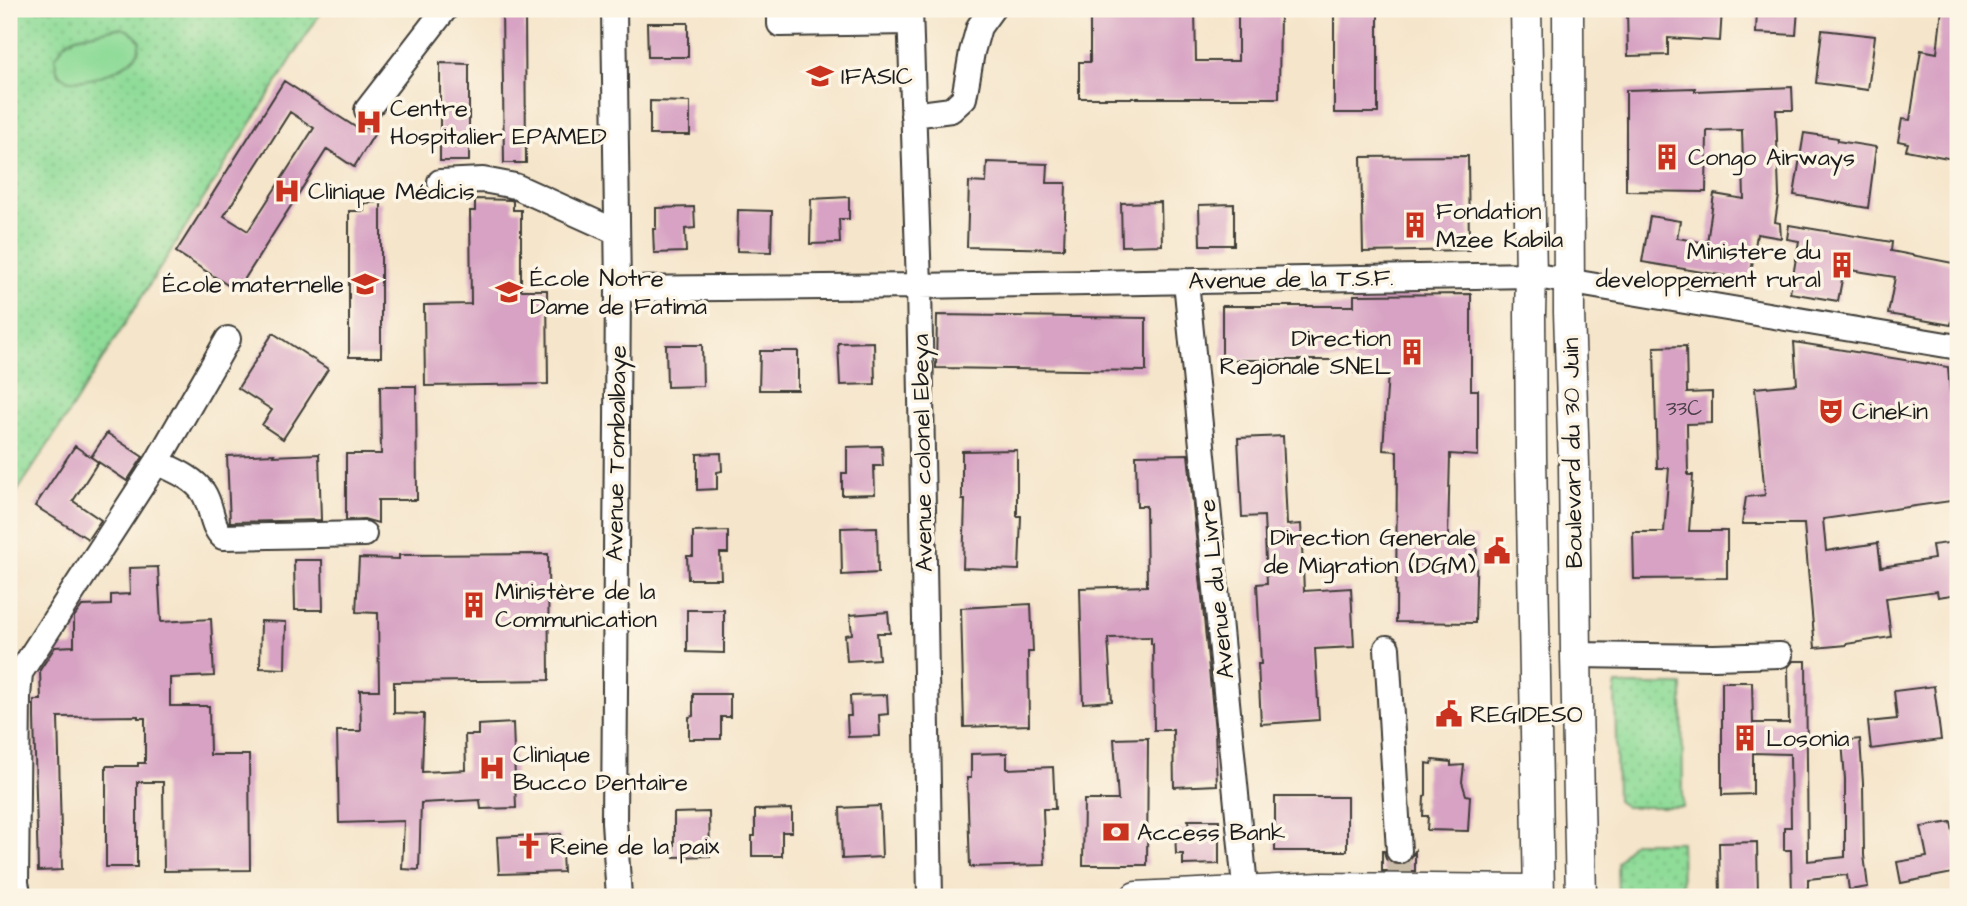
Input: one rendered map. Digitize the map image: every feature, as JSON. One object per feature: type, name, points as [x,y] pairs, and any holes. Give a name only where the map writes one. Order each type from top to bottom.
[{"type":"main road","name":"Boulevard du 30 Juin","points":[[1526,9],[1539,894]]},
{"type":"main road","name":"Boulevard du 30 Juin","points":[[1568,9],[1569,313],[1581,897]]},
{"type":"main road","points":[[1136,897],[1246,895],[1321,888],[1399,871],[1539,894]]},
{"type":"street","points":[[368,110],[444,9]]},
{"type":"street","points":[[780,9],[780,24],[910,15]]},
{"type":"street","points":[[913,115],[951,110],[964,98],[979,27],[992,9]]},
{"type":"street","name":"Avenue Tombalbaye","points":[[611,10],[618,289],[614,822],[620,897]]},
{"type":"street","name":"Avenue colonel Ebeya","points":[[910,15],[919,286],[930,897]]},
{"type":"street","points":[[440,182],[482,180],[514,186],[617,232]]},
{"type":"street","name":"Avenue de la T.S.F.","points":[[618,289],[1531,275],[1958,347]]},
{"type":"street","name":"Avenue du Livre","points":[[1186,281],[1246,895]]},
{"type":"street","points":[[19,897],[16,883],[20,673],[157,462],[228,340]]},
{"type":"street","points":[[157,462],[187,477],[203,491],[216,530],[223,537],[364,534]]},
{"type":"street","points":[[1387,648],[1399,871]]},
{"type":"street","points":[[1576,655],[1780,655]]},
{"type":"green space","points":[[9,9],[323,9],[9,504]]},
{"type":"green space","points":[[117,28],[130,32],[140,41],[133,59],[113,71],[88,79],[76,81],[59,74],[55,58],[65,43],[76,37]]},
{"type":"green space","points":[[1615,685],[1682,685],[1683,807],[1626,807],[1617,801]]},
{"type":"green space","points":[[1633,842],[1681,842],[1682,897],[1618,897],[1617,863]]},
{"type":"building","points":[[502,9],[525,9],[526,163],[504,163]]},
{"type":"building","points":[[1090,9],[1195,9],[1196,61],[1238,61],[1238,9],[1280,9],[1279,98],[1079,98],[1079,62],[1090,62]]},
{"type":"building","points":[[1334,9],[1378,9],[1378,113],[1334,113]]},
{"type":"building","points":[[1627,9],[1722,9],[1720,41],[1668,38],[1668,55],[1628,56]]},
{"type":"building","points":[[1757,9],[1798,9],[1796,35],[1756,33]]},
{"type":"building","points":[[1942,9],[1958,9],[1958,160],[1906,150],[1908,143],[1898,141],[1902,119],[1910,120],[1921,50],[1937,53]]},
{"type":"building","points":[[647,23],[688,23],[688,57],[648,57]]},
{"type":"building","points":[[1822,30],[1875,36],[1868,90],[1816,83]]},
{"type":"building","points":[[440,63],[469,64],[469,161],[440,161]]},
{"type":"building","name":"Clinique Médicis","points":[[284,81],[357,128],[359,124],[375,133],[354,167],[327,149],[237,291],[176,252]],"holes":[[[290,112],[314,128],[248,231],[224,216]]]},
{"type":"building","points":[[1792,87],[1793,110],[1776,110],[1779,196],[1775,222],[1780,223],[1781,238],[1757,234],[1750,280],[1642,262],[1650,216],[1680,221],[1677,238],[1707,243],[1714,194],[1744,199],[1742,130],[1707,131],[1706,192],[1626,191],[1626,90],[1695,88],[1695,91]]},
{"type":"building","points":[[650,101],[690,102],[690,135],[650,135]]},
{"type":"building","points":[[1804,133],[1876,147],[1868,208],[1794,195]]},
{"type":"building","name":"Fondation Mzee Kabila","points":[[1468,156],[1469,250],[1363,252],[1361,157]]},
{"type":"building","points":[[987,162],[1048,164],[1047,183],[1066,183],[1064,249],[967,247],[969,182],[986,183]]},
{"type":"building","points":[[849,197],[849,219],[839,219],[840,243],[810,244],[811,199]]},
{"type":"building","name":"École Notre Dame de Fatima","points":[[475,199],[511,200],[513,210],[521,210],[521,290],[547,290],[548,384],[425,386],[424,305],[471,304],[470,211],[475,211]]},
{"type":"building","name":"École maternelle","points":[[381,202],[381,357],[349,357],[349,211],[364,211],[364,203]]},
{"type":"building","points":[[1161,202],[1162,245],[1122,246],[1121,203]]},
{"type":"building","points":[[1234,204],[1234,245],[1200,245],[1199,205]]},
{"type":"building","points":[[694,207],[695,228],[685,229],[686,252],[654,253],[656,208]]},
{"type":"building","points":[[738,210],[772,211],[771,252],[737,251]]},
{"type":"building","points":[[1789,225],[1892,242],[1891,251],[1958,264],[1958,288],[1951,325],[1888,314],[1895,277],[1844,269],[1838,301],[1790,293],[1799,241],[1787,239]]},
{"type":"building","points":[[1471,294],[1471,390],[1478,390],[1478,456],[1450,454],[1448,537],[1477,537],[1475,623],[1396,622],[1397,451],[1383,450],[1388,373],[1354,373],[1354,360],[1222,360],[1222,306],[1354,306],[1354,295]]},
{"type":"building","points":[[937,315],[1146,318],[1146,371],[936,368]]},
{"type":"building","points":[[273,333],[328,369],[283,439],[262,425],[272,410],[238,388]]},
{"type":"building","points":[[874,342],[875,384],[840,385],[838,343]]},
{"type":"building","points":[[1794,342],[1948,367],[1958,500],[1823,519],[1826,551],[1878,543],[1881,567],[1934,559],[1932,545],[1955,542],[1958,594],[1938,597],[1937,591],[1886,598],[1891,637],[1815,648],[1804,524],[1742,524],[1746,497],[1765,495],[1755,388],[1797,384]]},
{"type":"building","points":[[666,345],[702,345],[703,386],[667,387]]},
{"type":"building","points":[[1686,346],[1687,393],[1712,392],[1712,423],[1687,424],[1688,475],[1693,475],[1689,531],[1727,531],[1727,578],[1634,579],[1633,532],[1664,532],[1669,468],[1657,468],[1654,347]]},
{"type":"building","points":[[760,351],[798,351],[798,390],[759,390]]},
{"type":"building","points":[[380,386],[416,386],[417,500],[378,500],[378,523],[364,519],[346,520],[346,454],[381,454]]},
{"type":"building","points":[[107,433],[143,457],[127,481],[91,457]]},
{"type":"building","points":[[1283,436],[1287,525],[1301,524],[1304,591],[1351,588],[1354,647],[1315,649],[1319,720],[1261,724],[1257,584],[1267,583],[1264,516],[1242,517],[1238,438]]},
{"type":"building","points":[[75,446],[98,462],[73,501],[101,520],[88,539],[35,506]]},
{"type":"building","points":[[882,446],[883,466],[874,466],[875,494],[842,495],[842,473],[847,473],[847,447]]},
{"type":"building","points":[[1017,450],[1017,516],[1021,516],[1019,570],[963,568],[965,500],[962,500],[962,451]]},
{"type":"building","points":[[721,453],[722,471],[717,472],[717,489],[697,490],[697,454]]},
{"type":"building","points":[[274,454],[273,456],[319,454],[321,520],[230,522],[227,456]]},
{"type":"building","points":[[1188,454],[1215,731],[1217,785],[1174,787],[1173,730],[1154,730],[1151,637],[1108,638],[1112,701],[1083,703],[1080,588],[1147,586],[1146,506],[1137,506],[1136,455]]},
{"type":"building","points":[[877,527],[878,573],[842,575],[841,528]]},
{"type":"building","points":[[728,531],[728,553],[720,553],[721,579],[688,579],[687,556],[693,556],[693,532]]},
{"type":"building","points":[[548,554],[549,680],[394,682],[394,713],[424,714],[422,772],[466,770],[465,735],[478,735],[478,725],[513,723],[516,808],[481,809],[480,800],[421,803],[419,870],[402,869],[404,821],[339,823],[337,731],[361,731],[360,690],[379,690],[378,613],[356,612],[359,558],[399,559],[399,555]]},
{"type":"building","points":[[294,560],[322,560],[323,610],[295,610]]},
{"type":"building","points":[[158,567],[161,622],[211,619],[214,676],[170,678],[170,706],[209,706],[210,755],[249,755],[250,870],[164,871],[163,782],[137,782],[137,867],[106,867],[106,766],[138,766],[138,763],[145,763],[145,718],[138,716],[58,717],[62,870],[38,871],[34,700],[41,700],[40,670],[55,647],[74,646],[74,617],[82,606],[111,605],[111,595],[130,594],[129,568]]},
{"type":"building","points":[[1031,604],[1033,652],[1028,652],[1029,725],[964,727],[961,608]]},
{"type":"building","points":[[687,610],[724,610],[724,653],[687,652]]},
{"type":"building","points":[[888,612],[890,633],[877,633],[879,659],[847,661],[845,635],[852,634],[850,615]]},
{"type":"building","points":[[261,621],[286,622],[285,669],[260,668]]},
{"type":"building","points":[[1793,661],[1806,661],[1808,861],[1845,857],[1842,741],[1860,739],[1864,855],[1868,887],[1849,890],[1847,875],[1808,879],[1808,897],[1792,897],[1791,850],[1784,850],[1784,827],[1791,827],[1790,754],[1753,753],[1753,794],[1722,795],[1722,682],[1752,682],[1753,723],[1789,723],[1788,667]]},
{"type":"building","points":[[1934,686],[1941,740],[1871,749],[1868,722],[1897,719],[1894,691]]},
{"type":"building","points":[[693,694],[730,694],[730,717],[721,717],[721,739],[689,739]]},
{"type":"building","points":[[887,695],[888,714],[879,715],[880,736],[848,737],[850,696]]},
{"type":"building","name":"Access Bank","points":[[1148,738],[1147,865],[1083,865],[1084,800],[1118,800],[1114,739]]},
{"type":"building","points":[[1007,753],[1007,769],[1053,767],[1055,809],[1043,809],[1045,865],[970,867],[967,778],[971,778],[971,754]]},
{"type":"building","points":[[1433,760],[1451,762],[1451,766],[1464,765],[1462,782],[1466,795],[1470,796],[1468,831],[1427,830],[1428,816],[1423,816],[1426,763],[1432,764]]},
{"type":"building","points":[[1275,797],[1347,797],[1347,851],[1275,851]]},
{"type":"building","points":[[880,806],[882,857],[842,859],[840,808]]},
{"type":"building","points":[[792,809],[792,832],[782,832],[782,856],[752,856],[755,810]]},
{"type":"building","points":[[709,812],[710,856],[674,857],[674,813]]},
{"type":"building","points":[[1188,820],[1219,820],[1219,864],[1183,865],[1183,854],[1176,854],[1175,830],[1189,829]]},
{"type":"building","points":[[1951,822],[1958,872],[1901,883],[1897,862],[1927,857],[1921,827]]},
{"type":"building","name":"Reine de la paix","points":[[561,834],[563,872],[499,874],[497,837]]},
{"type":"building","points":[[1757,842],[1758,897],[1720,897],[1719,843]]},
{"type":"building","points":[[1382,851],[1386,859],[1399,866],[1408,863],[1415,851],[1415,871],[1382,871]]},
{"type":"tunnel","points":[[1399,851],[1400,874]]},
{"type":"place","name":"IFASIC","points":[[820,76]]},
{"type":"place","name":"Centre Hospitalier EPAMED","points":[[369,122]]},
{"type":"place","name":"Congo Airways","points":[[1667,157]]},
{"type":"place","name":"Clinique Médicis","points":[[287,191]]},
{"type":"place","name":"Fondation Mzee Kabila","points":[[1415,225]]},
{"type":"place","name":"Ministere du developpement rural","points":[[1842,265]]},
{"type":"place","name":"École maternelle","points":[[365,284]]},
{"type":"place","name":"École Notre Dame de Fatima","points":[[509,292]]},
{"type":"place","name":"Direction Regionale SNEL","points":[[1412,352]]},
{"type":"place","name":"Cinekin","points":[[1831,411]]},
{"type":"place","name":"Direction Generale de Migration (DGM)","points":[[1497,551]]},
{"type":"place","name":"Ministère de la Communication","points":[[474,605]]},
{"type":"place","name":"REGIDESO","points":[[1449,714]]},
{"type":"place","name":"Losonia","points":[[1745,738]]},
{"type":"place","name":"Clinique Bucco Dentaire","points":[[492,768]]},
{"type":"place","name":"Access Bank","points":[[1116,832]]},
{"type":"place","name":"Reine de la paix","points":[[529,846]]}]
